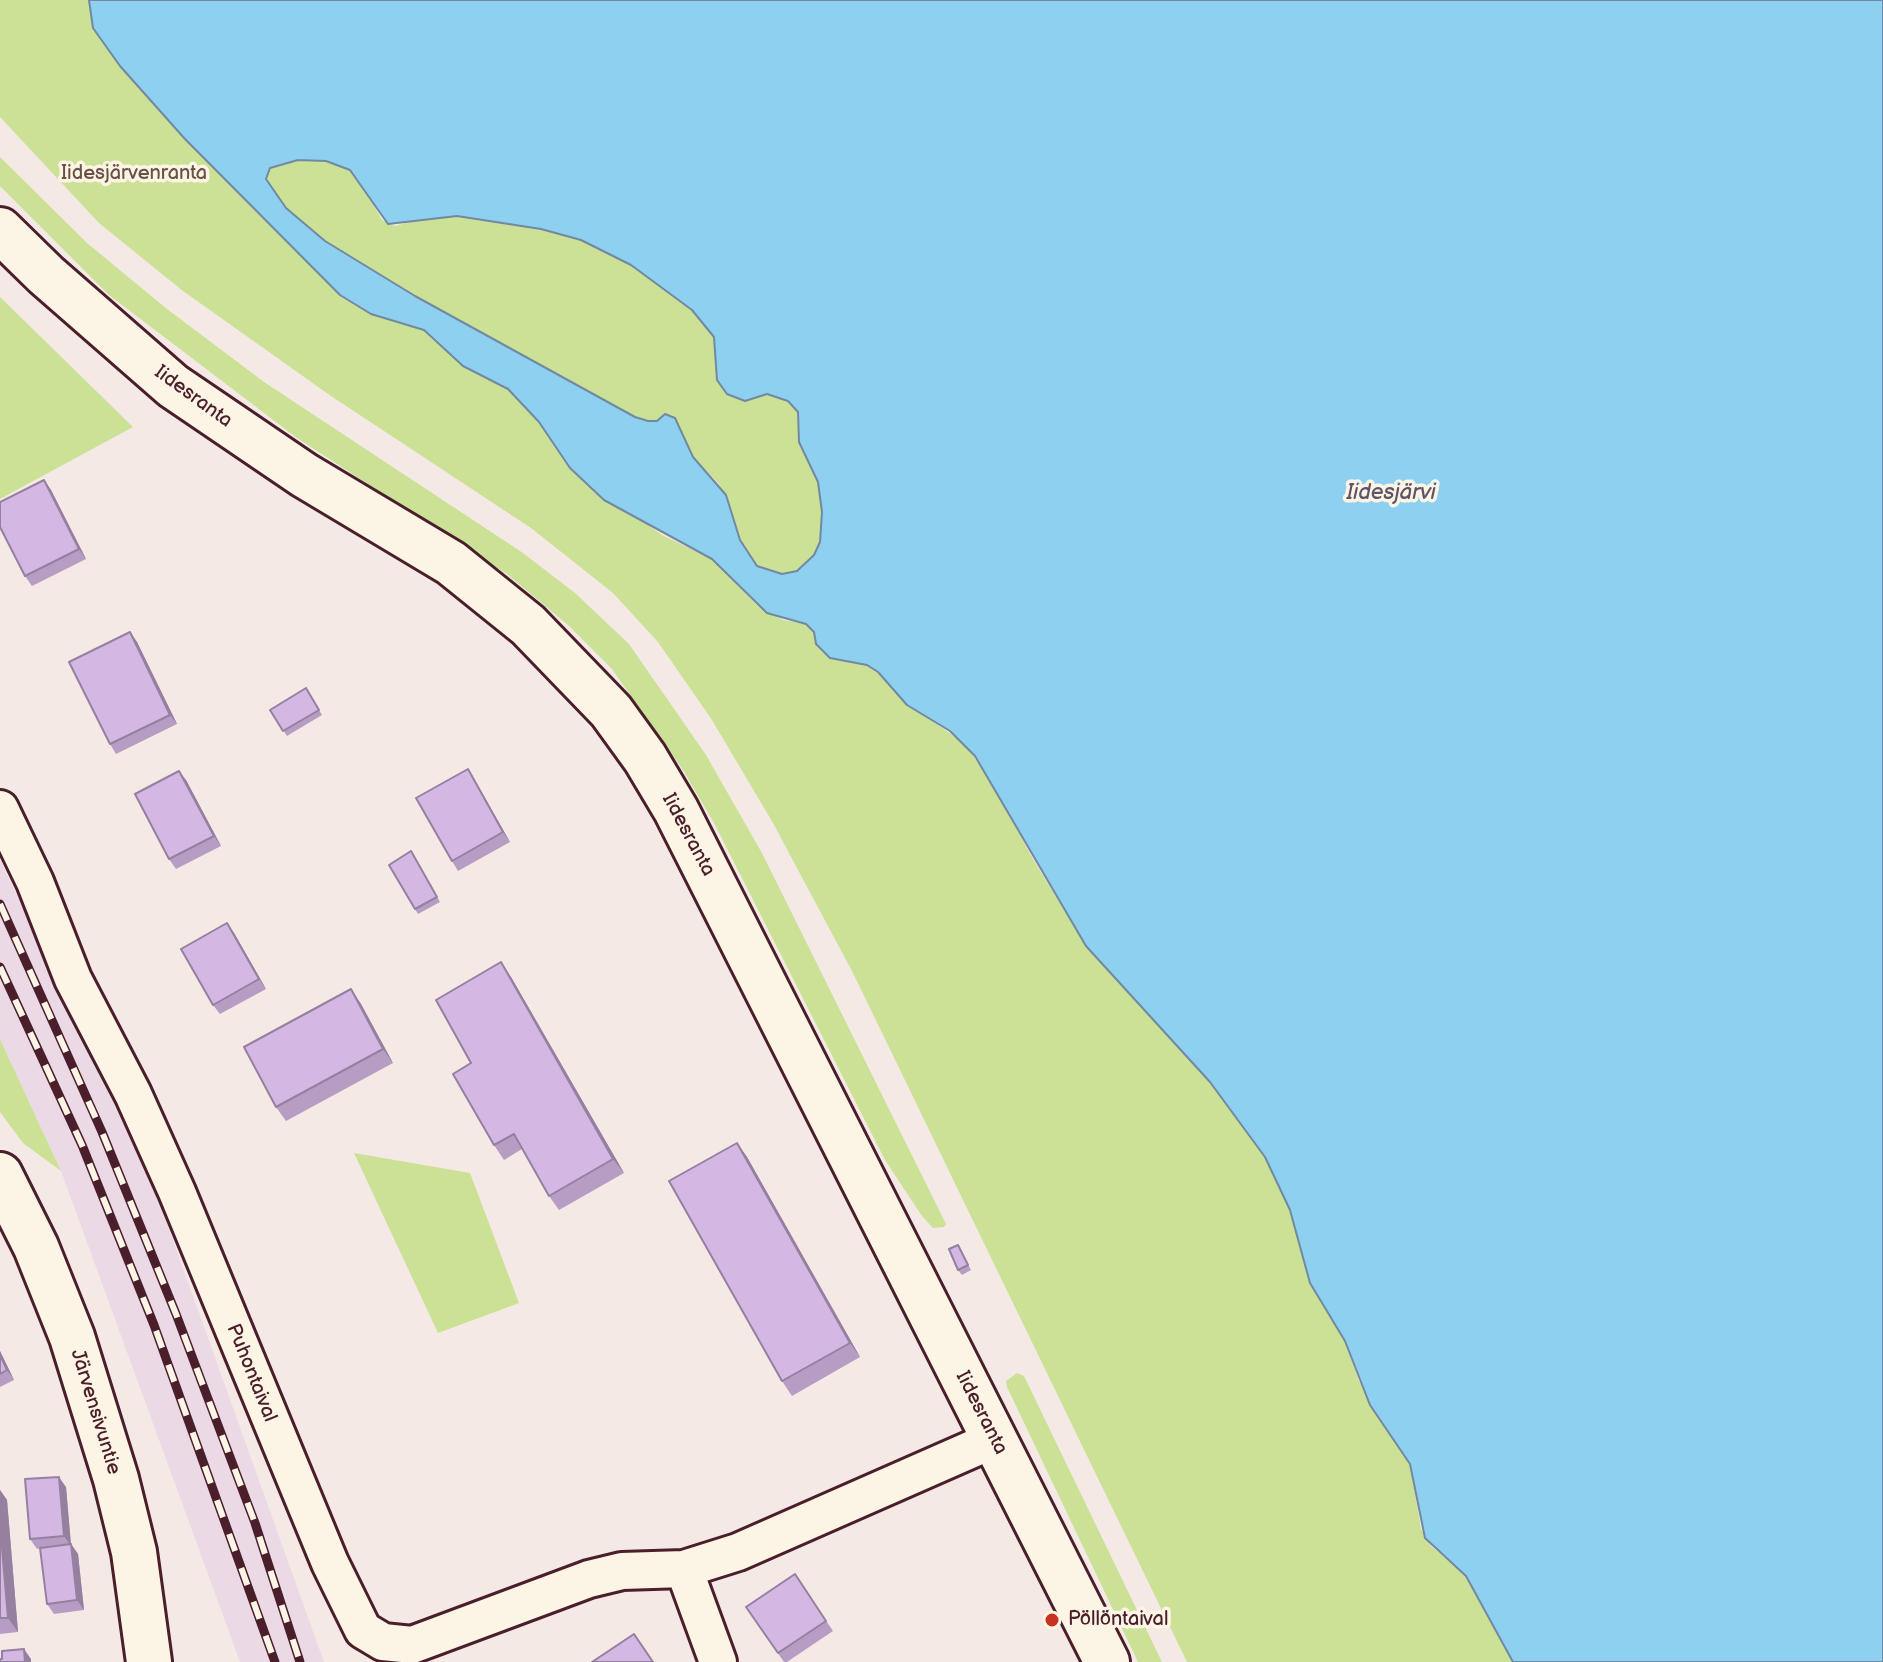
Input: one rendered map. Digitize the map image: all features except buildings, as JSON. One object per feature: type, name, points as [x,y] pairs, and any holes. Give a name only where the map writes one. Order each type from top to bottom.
[{"type":"main road","name":"Iidesranta","points":[[0,230],[46,275],[173,386],[304,475],[451,563],[528,625],[611,711],[645,758],[683,824],[1107,1662]]},
{"type":"main road","name":"Järvensivuntie","points":[[0,1175],[36,1247],[72,1337],[116,1479],[134,1552],[149,1662]]},
{"type":"street","name":"Puhontaival","points":[[0,809],[35,882],[73,979],[133,1094],[177,1192],[330,1563],[363,1630],[383,1642],[412,1645],[589,1579],[622,1571],[684,1569]]},
{"type":"street","points":[[718,1662],[684,1569],[738,1552],[995,1439]]},
{"type":"shaded area","points":[[0,859],[155,1190],[324,1662],[240,1662],[61,1171],[0,1039]]},
{"type":"green space","name":"Iidesjärvenranta","points":[[0,0],[89,0],[93,28],[120,66],[185,139],[340,295],[371,314],[424,330],[463,366],[508,389],[539,422],[570,468],[662,535],[712,559],[756,604],[783,620],[806,624],[814,632],[821,651],[830,658],[867,665],[878,672],[919,712],[964,743],[993,784],[1030,854],[1086,946],[1210,1082],[1265,1157],[1290,1210],[1321,1303],[1345,1341],[1359,1381],[1410,1464],[1421,1529],[1431,1546],[1466,1576],[1513,1662],[1187,1662],[853,973],[773,823],[712,720],[658,642],[613,593],[531,528],[331,396],[183,291],[99,223],[0,117]]},
{"type":"green space","points":[[0,157],[87,243],[167,309],[264,382],[523,553],[575,593],[629,644],[706,755],[762,853],[946,1224],[944,1227],[933,1228],[922,1216],[885,1160],[714,823],[683,770],[612,669],[568,625],[507,574],[297,438],[109,295],[0,186]]},
{"type":"green space","points":[[298,160],[326,161],[350,170],[358,177],[382,220],[395,226],[428,217],[457,216],[541,229],[581,240],[631,265],[692,310],[714,337],[717,380],[745,401],[767,394],[788,401],[798,412],[799,442],[818,482],[822,512],[820,542],[814,555],[797,571],[782,574],[757,566],[740,540],[719,484],[693,457],[679,427],[635,417],[415,296],[325,241],[286,208],[266,179],[270,168]]},
{"type":"green space","points":[[0,297],[133,427],[0,499]]},
{"type":"green space","points":[[0,1039],[61,1171],[23,1143],[0,1112]]},
{"type":"green space","points":[[354,1153],[470,1173],[519,1303],[438,1333]]},
{"type":"green space","points":[[1017,1373],[1024,1376],[1162,1662],[1138,1662],[1007,1387],[1006,1381]]},
{"type":"water","name":"Iidesjärvi","points":[[89,0],[1883,0],[1883,1662],[1513,1662],[1466,1576],[1425,1538],[1410,1464],[1370,1405],[1345,1341],[1310,1283],[1290,1210],[1265,1157],[1210,1082],[1086,946],[975,756],[950,731],[907,705],[878,672],[867,665],[830,658],[816,644],[814,632],[806,624],[767,613],[712,559],[604,500],[570,468],[539,422],[508,389],[463,366],[424,330],[371,314],[340,295],[185,139],[120,66],[93,28]],"holes":[[[298,160],[326,161],[350,170],[388,224],[457,216],[541,229],[581,240],[631,265],[692,310],[714,337],[717,380],[727,394],[745,401],[767,394],[788,401],[798,412],[799,442],[818,482],[822,512],[820,542],[814,555],[797,571],[782,574],[757,566],[740,540],[726,495],[693,457],[675,418],[665,414],[657,421],[635,417],[415,296],[325,241],[286,208],[266,179],[270,168]]]},
{"type":"railway","points":[[0,904],[102,1132],[176,1314],[255,1523],[300,1662]]},
{"type":"railway","points":[[0,967],[82,1145],[154,1325],[275,1662]]},
{"type":"place","name":"Pöllöntaival","points":[[1052,1620]]}]
